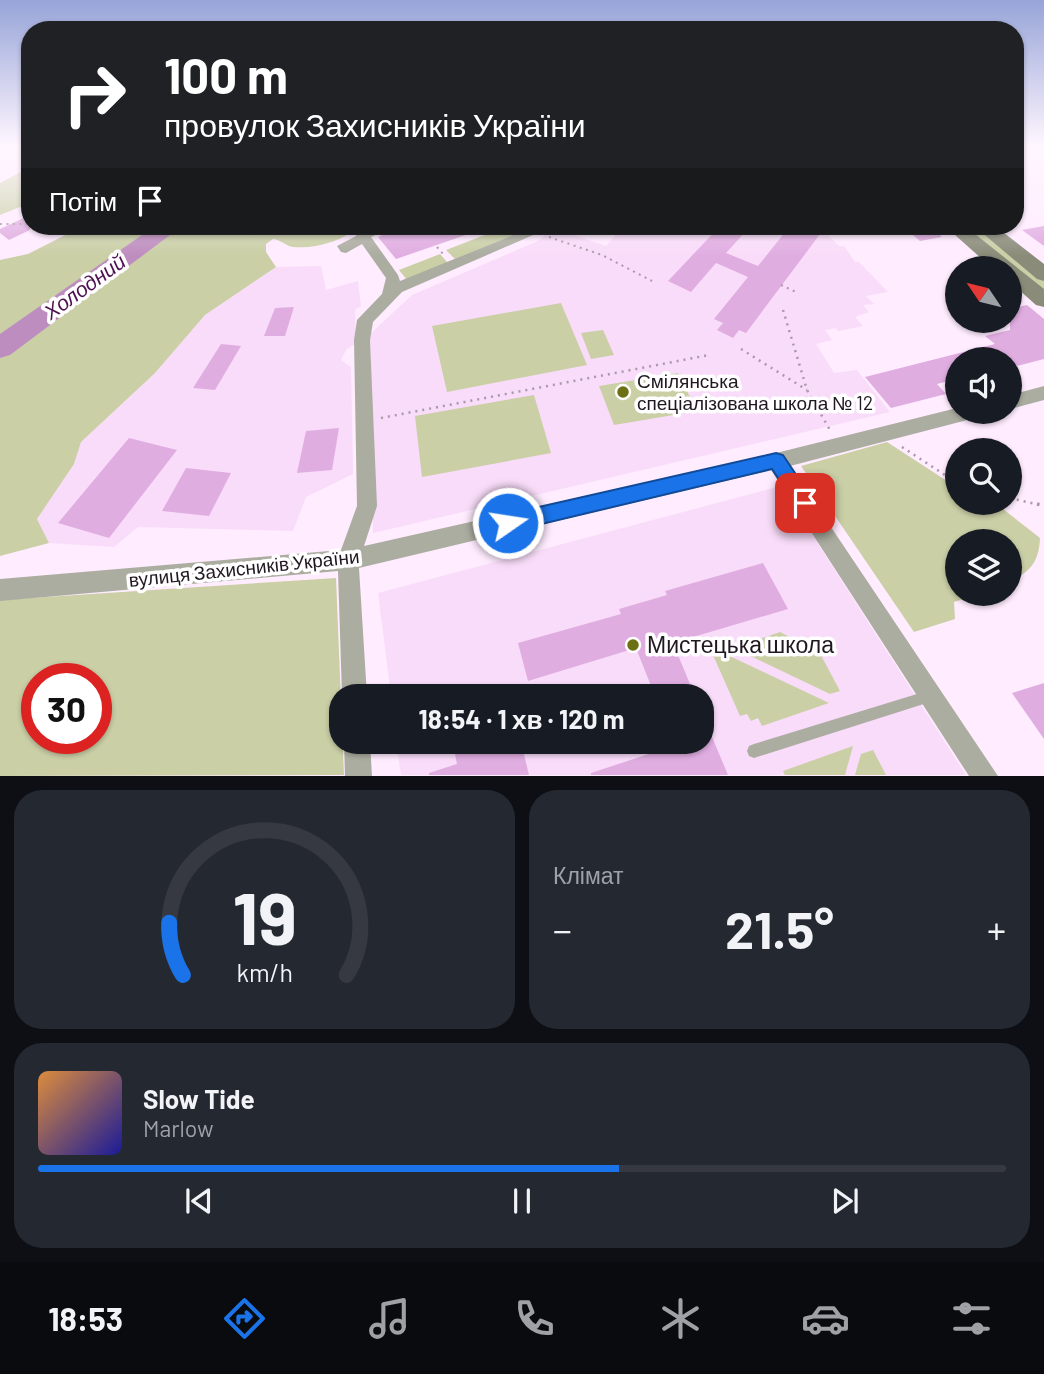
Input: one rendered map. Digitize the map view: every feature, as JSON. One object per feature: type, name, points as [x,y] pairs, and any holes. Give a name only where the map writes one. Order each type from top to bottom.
[{"type":"main road","points":[[965,235],[990,256]]},
{"type":"main road","points":[[994,235],[1044,274]]},
{"type":"main road","points":[[1022,281],[1044,300]]},
{"type":"street","points":[[362,235],[355,244],[393,278],[388,296]]},
{"type":"street","points":[[354,684],[348,560],[367,506],[362,340],[365,320],[397,288],[521,235]]},
{"type":"street","points":[[1022,399],[1044,393]]},
{"type":"street","name":"вулиця Захисників України","points":[[0,590],[348,560],[776,461],[945,418]]},
{"type":"street","points":[[776,461],[985,775]]},
{"type":"street","points":[[358,754],[359,775]]},
{"type":"lane","points":[[754,751],[932,695]]},
{"type":"path","points":[[0,224],[21,224]]},
{"type":"path","points":[[550,235],[602,255],[652,281]]},
{"type":"path","points":[[781,285],[796,292]]},
{"type":"path","points":[[783,310],[807,390],[827,426]]},
{"type":"path","points":[[741,349],[807,390]]},
{"type":"path","points":[[364,421],[709,355]]},
{"type":"path","points":[[882,433],[945,475]]},
{"type":"path","points":[[1022,501],[1044,506]]},
{"type":"shaded area","name":"Смілянська спеціалізована школа № 12","points":[[545,235],[574,235],[606,246],[615,235],[828,235],[839,246],[844,246],[855,262],[859,262],[888,292],[866,296],[874,304],[863,305],[869,312],[855,317],[863,326],[838,331],[836,328],[825,330],[832,340],[816,344],[834,373],[857,370],[890,412],[373,533],[370,334],[412,295],[538,241]]},
{"type":"shaded area","points":[[321,266],[326,290],[358,281],[361,306],[355,310],[356,343],[346,350],[341,360],[351,367],[353,474],[306,497],[293,531],[138,527],[114,547],[49,543],[37,519],[74,464],[81,442],[155,373],[205,315],[276,267]]},
{"type":"shaded area","name":"Мистецька школа","points":[[781,486],[966,775],[401,775],[398,754],[714,754],[714,684],[389,684],[378,593]]},
{"type":"green space","points":[[0,183],[21,183],[21,207],[0,215]]},
{"type":"green space","points":[[65,235],[347,235],[320,245],[293,247],[273,239],[266,244],[266,252],[276,267],[205,315],[155,373],[81,442],[74,464],[37,519],[49,543],[0,556],[0,260],[28,254]]},
{"type":"green space","points":[[485,235],[515,235],[455,259],[446,250]]},
{"type":"green space","points":[[967,235],[990,235],[1017,256],[994,256]]},
{"type":"green space","points":[[440,254],[448,263],[407,280],[399,270]]},
{"type":"green space","points":[[1022,260],[1044,277],[1044,295],[1022,278]]},
{"type":"green space","points":[[561,303],[587,365],[447,392],[432,326]]},
{"type":"green space","points":[[603,330],[614,355],[591,359],[581,333]]},
{"type":"green space","points":[[678,373],[697,411],[614,425],[599,386]]},
{"type":"green space","points":[[534,395],[551,453],[422,477],[415,416]]},
{"type":"green space","points":[[887,442],[945,479],[945,515],[1011,515],[1040,538],[1036,559],[1022,575],[1022,529],[945,529],[945,606],[954,606],[955,619],[914,632],[801,466]]},
{"type":"green space","points":[[336,578],[340,684],[329,684],[329,754],[343,754],[344,775],[0,776],[0,600]]},
{"type":"green space","points":[[780,632],[799,642],[815,644],[840,691],[830,694],[734,648]]},
{"type":"green space","points":[[721,652],[829,703],[762,726],[758,718],[751,721],[747,714],[740,716],[713,655]]},
{"type":"green space","points":[[853,746],[845,775],[785,775],[783,771]]},
{"type":"green space","points":[[873,750],[886,775],[855,775],[861,754]]},
{"type":"building","points":[[21,219],[21,234],[9,240],[0,233],[0,229]]},
{"type":"building","points":[[1044,226],[1044,246],[1024,231]]},
{"type":"building","points":[[382,235],[466,235],[396,259],[378,237]]},
{"type":"building","points":[[711,235],[742,235],[726,253],[758,266],[783,235],[819,235],[746,333],[739,330],[733,338],[717,330],[723,323],[714,319],[748,277],[716,263],[691,292],[668,281]]},
{"type":"building","points":[[913,235],[942,237],[920,241]]},
{"type":"building","points":[[1027,305],[1044,319],[1044,359],[1022,365],[1022,347],[983,347],[995,344],[985,336],[1022,333],[1022,306]]},
{"type":"building","points":[[294,307],[285,336],[264,336],[275,308]]},
{"type":"building","points":[[221,344],[241,346],[215,390],[193,388]]},
{"type":"building","points":[[945,357],[945,382],[937,384],[945,394],[891,408],[865,377]]},
{"type":"building","points":[[339,428],[332,470],[297,473],[306,431]]},
{"type":"building","points":[[129,438],[177,450],[109,538],[58,523]]},
{"type":"building","points":[[186,468],[231,473],[209,516],[162,511]]},
{"type":"building","points":[[763,563],[788,609],[673,643],[690,684],[650,684],[636,648],[528,681],[518,643],[621,614],[619,609],[667,595],[665,591]]},
{"type":"building","points":[[1044,683],[1044,739],[1012,693]]},
{"type":"building","points":[[714,742],[728,775],[591,775],[649,754],[714,754]]},
{"type":"building","points":[[455,754],[524,754],[529,775],[429,775],[457,764]]},
{"type":"waterway","name":"Холодний","points":[[0,348],[157,235]]},
{"type":"place","name":"Смілянська спеціалізована школа № 12","points":[[623,392]]},
{"type":"place","name":"Мистецька школа","points":[[633,645]]},
{"type":"route","points":[[508,523],[776,461],[805,503]]}]
